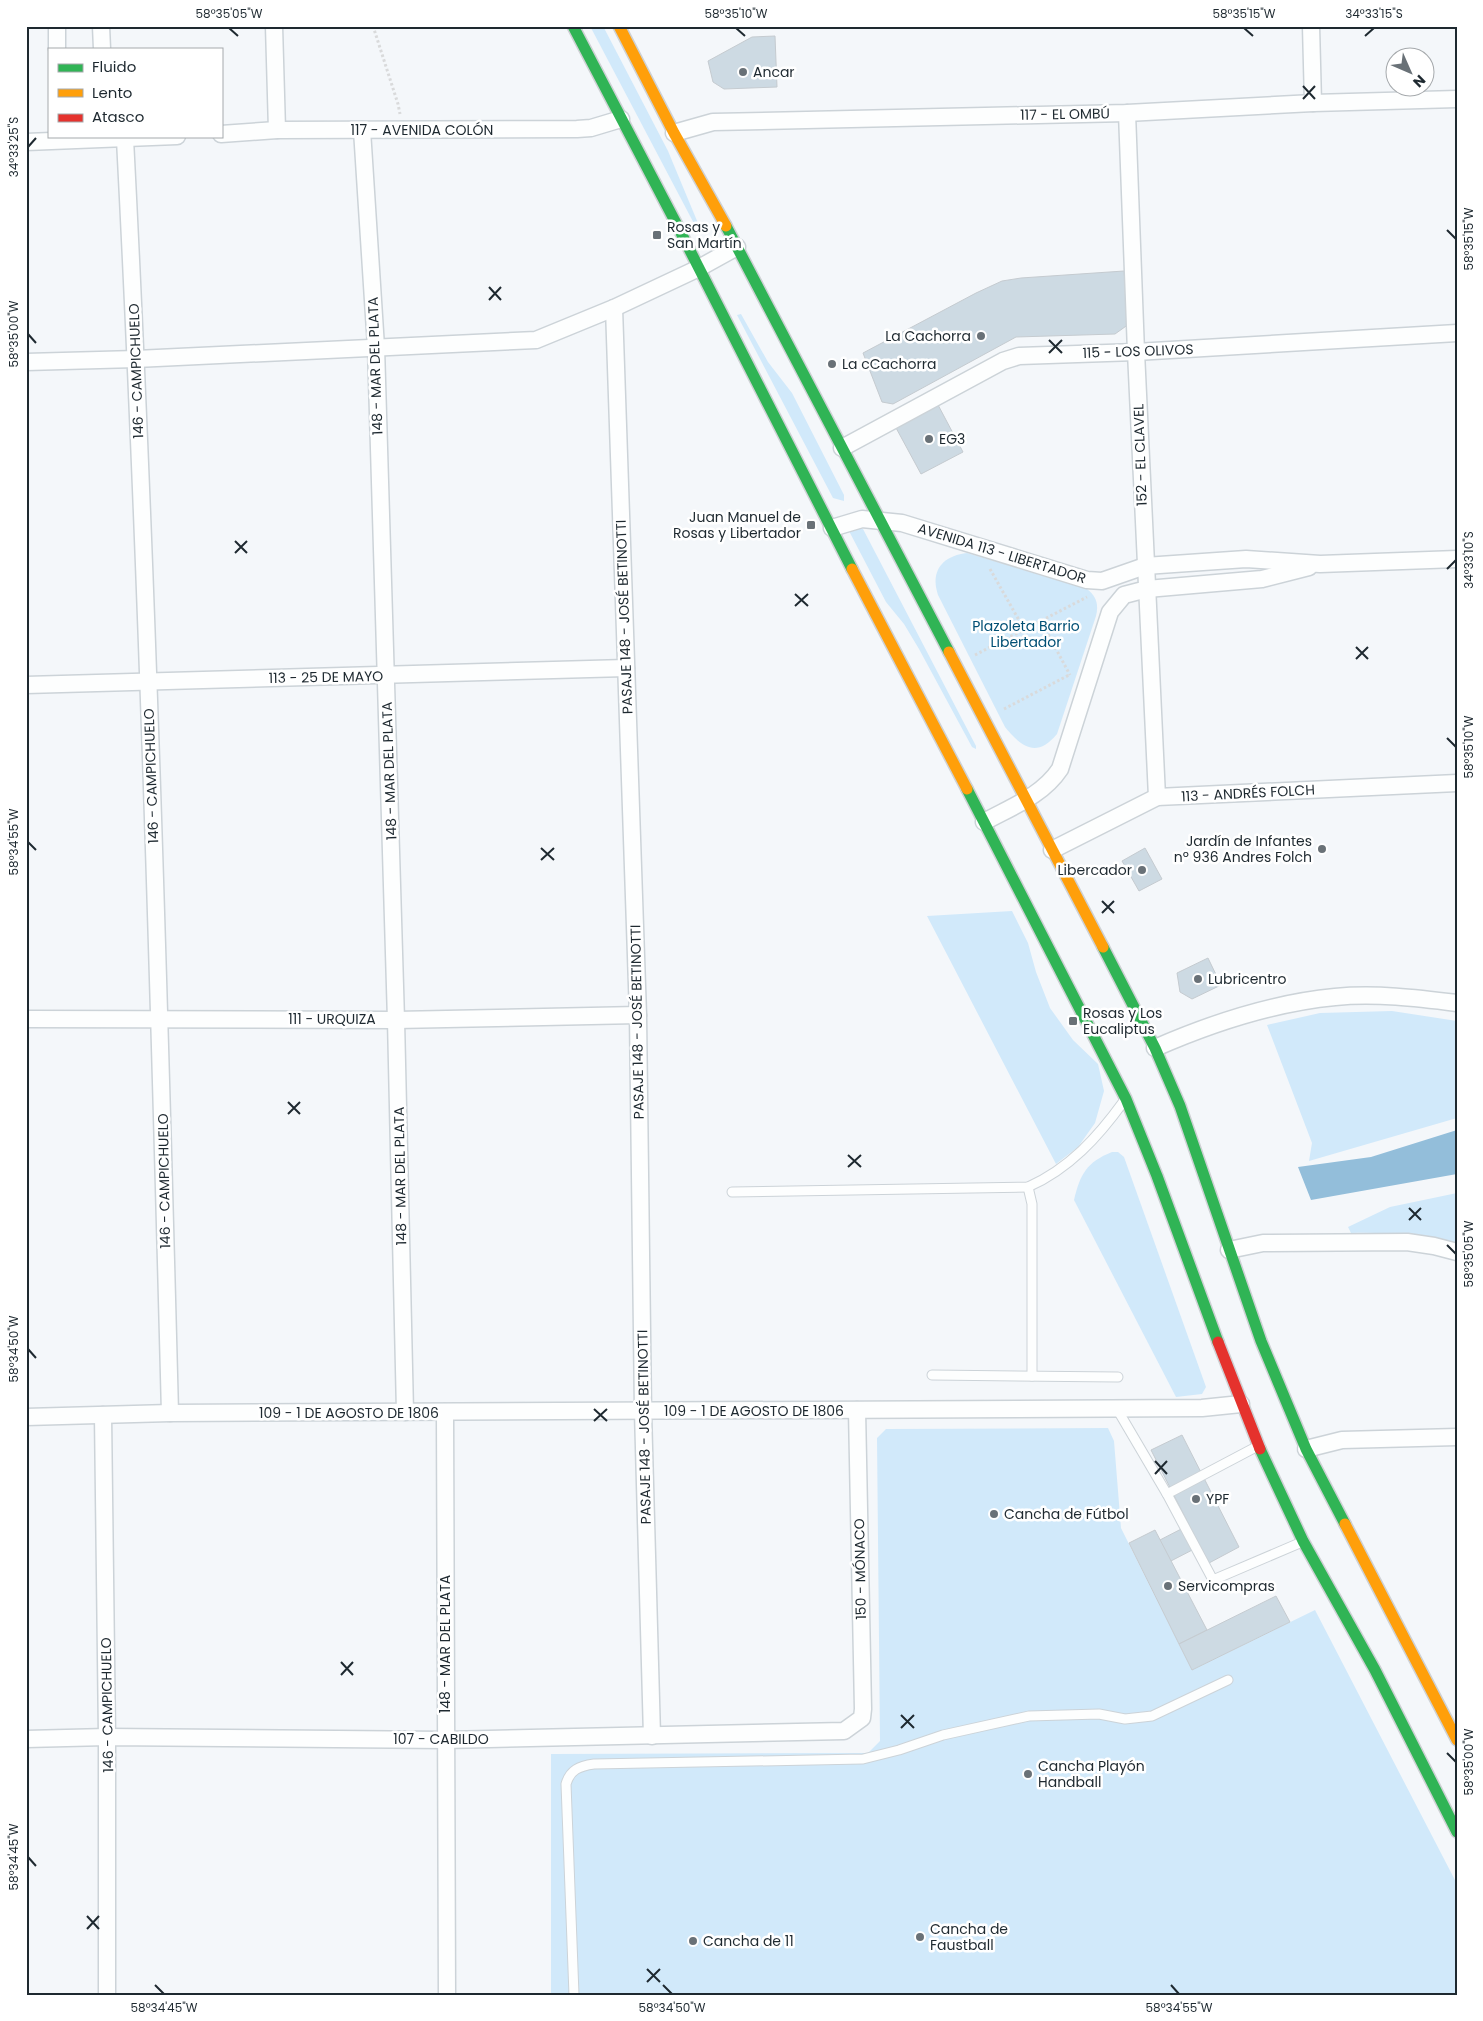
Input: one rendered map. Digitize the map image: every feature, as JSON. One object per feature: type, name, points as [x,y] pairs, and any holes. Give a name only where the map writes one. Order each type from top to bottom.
[{"type":"main road","points":[[573,26],[1053,954],[1126,1099],[1157,1176],[1258,1446],[1303,1541],[1375,1670],[1457,1832]]},
{"type":"main road","points":[[619,26],[674,133],[737,247],[1155,1048],[1180,1106],[1261,1341],[1306,1449],[1457,1740]]},
{"type":"street","points":[[57,26],[58,48]]},
{"type":"street","points":[[101,26],[102,48]]},
{"type":"street","points":[[274,26],[277,130]]},
{"type":"street","points":[[1311,26],[1313,104]]},
{"type":"street","name":"117 - EL OMBÚ","points":[[674,133],[713,122],[1127,113],[1457,98]]},
{"type":"street","name":"152 - EL CLAVEL","points":[[1127,113],[1145,566],[1157,797]]},
{"type":"street","name":"117 - AVENIDA COLÓN","points":[[222,134],[277,130],[577,129],[591,128],[621,119]]},
{"type":"street","name":"148 - MAR DEL PLATA","points":[[362,130],[376,346],[396,1020],[405,1412]]},
{"type":"street","points":[[26,142],[61,138],[142,138]]},
{"type":"street","name":"146 - CAMPICHUELO","points":[[125,139],[136,358],[160,1018],[170,1413]]},
{"type":"street","points":[[26,362],[536,340],[614,308],[699,268],[737,247]]},
{"type":"street","name":"PASAJE 148 - JOSÉ BETINOTTI","points":[[614,308],[638,1015],[643,1412],[652,1736]]},
{"type":"street","name":"115 - LOS OLIVOS","points":[[842,448],[1003,361],[1019,356],[1136,352],[1457,332]]},
{"type":"street","name":"AVENIDA 113 - LIBERTADOR","points":[[832,528],[862,519],[879,519],[902,523],[1088,580],[1102,581],[1145,566],[1260,558],[1320,564],[1457,559]]},
{"type":"street","name":"AVENIDA 113 - LIBERTADOR","points":[[984,822],[1044,788],[1060,769],[1110,612],[1124,596],[1147,589],[1262,579],[1320,564]]},
{"type":"street","name":"113 - 25 DE MAYO","points":[[26,685],[626,668]]},
{"type":"street","name":"113 - ANDRÉS FOLCH","points":[[1052,850],[1157,797],[1457,783]]},
{"type":"street","points":[[1155,1048],[1218,1022],[1310,1000],[1336,996],[1377,996],[1457,1003]]},
{"type":"street","name":"111 - URQUIZA","points":[[26,1019],[396,1020],[638,1015]]},
{"type":"street","points":[[1229,1250],[1263,1243],[1407,1242],[1457,1252]]},
{"type":"street","name":"109 - 1 DE AGOSTO DE 1806","points":[[26,1417],[170,1413],[1117,1409],[1202,1408],[1241,1404]]},
{"type":"street","name":"150 - MÓNACO","points":[[855,1725],[862,1718],[863,1709],[858,1410]]},
{"type":"street","name":"148 - MAR DEL PLATA","points":[[445,1412],[447,1995]]},
{"type":"street","name":"146 - CAMPICHUELO","points":[[103,1415],[108,1737],[107,1995]]},
{"type":"street","points":[[1306,1449],[1342,1440],[1457,1437]]},
{"type":"street","name":"107 - CABILDO","points":[[26,1739],[108,1737],[445,1740],[834,1733],[844,1731],[855,1725]]},
{"type":"lane","points":[[732,1192],[1028,1187],[1059,1170],[1084,1150],[1106,1126],[1126,1099]]},
{"type":"lane","points":[[1028,1187],[1032,1204],[1032,1376]]},
{"type":"lane","points":[[932,1375],[1118,1377]]},
{"type":"lane","points":[[1117,1409],[1167,1494],[1213,1580],[1303,1541]]},
{"type":"lane","points":[[1167,1494],[1258,1446]]},
{"type":"lane","points":[[574,1995],[566,1784],[568,1775],[575,1769],[594,1764],[863,1759],[899,1750],[943,1735],[1029,1716],[1099,1714],[1125,1718],[1152,1716],[1228,1680]]},
{"type":"path","points":[[373,26],[398,104],[402,130]]},
{"type":"path","points":[[977,546],[1024,629]]},
{"type":"path","points":[[955,665],[1093,594]]},
{"type":"path","points":[[1041,621],[1081,699]]},
{"type":"path","points":[[984,720],[1070,675]]},
{"type":"green space","points":[[590,26],[603,26],[668,151],[700,228],[699,233]]},
{"type":"green space","points":[[741,314],[768,362],[792,393],[844,495],[844,501],[833,498],[737,315]]},
{"type":"green space","points":[[855,528],[863,529],[976,749],[972,747],[904,624],[886,602],[849,531]]},
{"type":"green space","name":"Plazoleta Barrio Libertador","points":[[967,553],[1087,589],[1093,594],[1096,601],[1096,616],[1057,734],[1043,746],[1036,748],[1024,745],[1005,727],[938,595],[936,579],[940,566],[951,557]]},
{"type":"green space","points":[[1012,911],[1028,943],[1036,972],[1050,1008],[1073,1040],[1098,1064],[1104,1091],[1095,1123],[1078,1147],[1056,1164],[927,916]]},
{"type":"green space","points":[[1392,1011],[1457,1021],[1457,1118],[1309,1161],[1312,1143],[1267,1025],[1320,1013]]},
{"type":"green space","points":[[1112,1152],[1118,1152],[1124,1157],[1206,1387],[1202,1394],[1176,1397],[1074,1200],[1079,1183],[1086,1170],[1096,1160]]},
{"type":"green space","points":[[1457,1193],[1457,1245],[1404,1235],[1351,1233],[1348,1227],[1390,1207]]},
{"type":"green space","points":[[1108,1428],[1114,1441],[1121,1528],[1192,1670],[1315,1610],[1457,1884],[1457,1995],[551,1995],[551,1754],[868,1753],[880,1741],[877,1438],[886,1429]]},
{"type":"water","points":[[1457,1130],[1457,1174],[1311,1200],[1298,1167],[1371,1157]]},
{"type":"building","name":"Ancar","points":[[775,36],[777,87],[724,89],[713,82],[708,61],[752,37]]},
{"type":"building","name":"La Cachorra","points":[[1124,271],[1129,324],[1115,334],[1016,337],[893,404],[882,402],[863,353],[1002,281]]},
{"type":"building","name":"EG3","points":[[937,403],[963,452],[921,474],[895,426]]},
{"type":"building","name":"Libercador","points":[[1145,848],[1162,879],[1139,891],[1122,861]]},
{"type":"building","name":"Lubricentro","points":[[1208,958],[1221,985],[1192,999],[1180,992],[1177,973]]},
{"type":"building","points":[[1182,1435],[1239,1547],[1209,1563],[1200,1546],[1167,1563],[1156,1542],[1189,1525],[1151,1450]]},
{"type":"building","name":"Servicompras","points":[[1155,1530],[1207,1630],[1179,1644],[1129,1543]]},
{"type":"building","points":[[1276,1596],[1290,1622],[1192,1670],[1179,1644]]},
{"type":"traffic: fast","points":[[573,26],[677,225],[852,569]]},
{"type":"traffic: fast","points":[[726,226],[949,652]]},
{"type":"traffic: fast","points":[[967,789],[1126,1099],[1157,1176],[1218,1342]]},
{"type":"traffic: fast","points":[[1103,947],[1155,1048],[1180,1106],[1261,1341],[1306,1449],[1345,1524]]},
{"type":"traffic: fast","points":[[1260,1449],[1303,1541],[1375,1670],[1457,1832]]},
{"type":"traffic: slow","points":[[619,26],[674,133],[726,226]]},
{"type":"traffic: slow","points":[[852,569],[967,789]]},
{"type":"traffic: slow","points":[[949,652],[1103,947]]},
{"type":"traffic: slow","points":[[1345,1524],[1457,1740]]},
{"type":"traffic: jam","points":[[1218,1342],[1260,1449]]},
{"type":"place","name":"Ancar","points":[[743,72]]},
{"type":"place","name":"Rosas y San Martín","points":[[657,235]]},
{"type":"place","name":"La Cachorra","points":[[981,336]]},
{"type":"place","name":"La cCachorra","points":[[832,364]]},
{"type":"place","name":"EG3","points":[[929,439]]},
{"type":"place","name":"Juan Manuel de Rosas y Libertador","points":[[811,525]]},
{"type":"place","name":"Jardín de Infantes nº 936 Andres Folch","points":[[1322,849]]},
{"type":"place","name":"Libercador","points":[[1142,870]]},
{"type":"place","name":"Lubricentro","points":[[1198,979]]},
{"type":"place","name":"Rosas y Los Eucaliptus","points":[[1073,1021]]},
{"type":"place","name":"YPF","points":[[1196,1499]]},
{"type":"place","name":"Cancha de Fútbol","points":[[994,1514]]},
{"type":"place","name":"Servicompras","points":[[1168,1586]]},
{"type":"place","name":"Cancha Playón Handball","points":[[1028,1774]]},
{"type":"place","name":"Cancha de Faustball","points":[[920,1937]]},
{"type":"place","name":"Cancha de 11","points":[[693,1941]]}]
